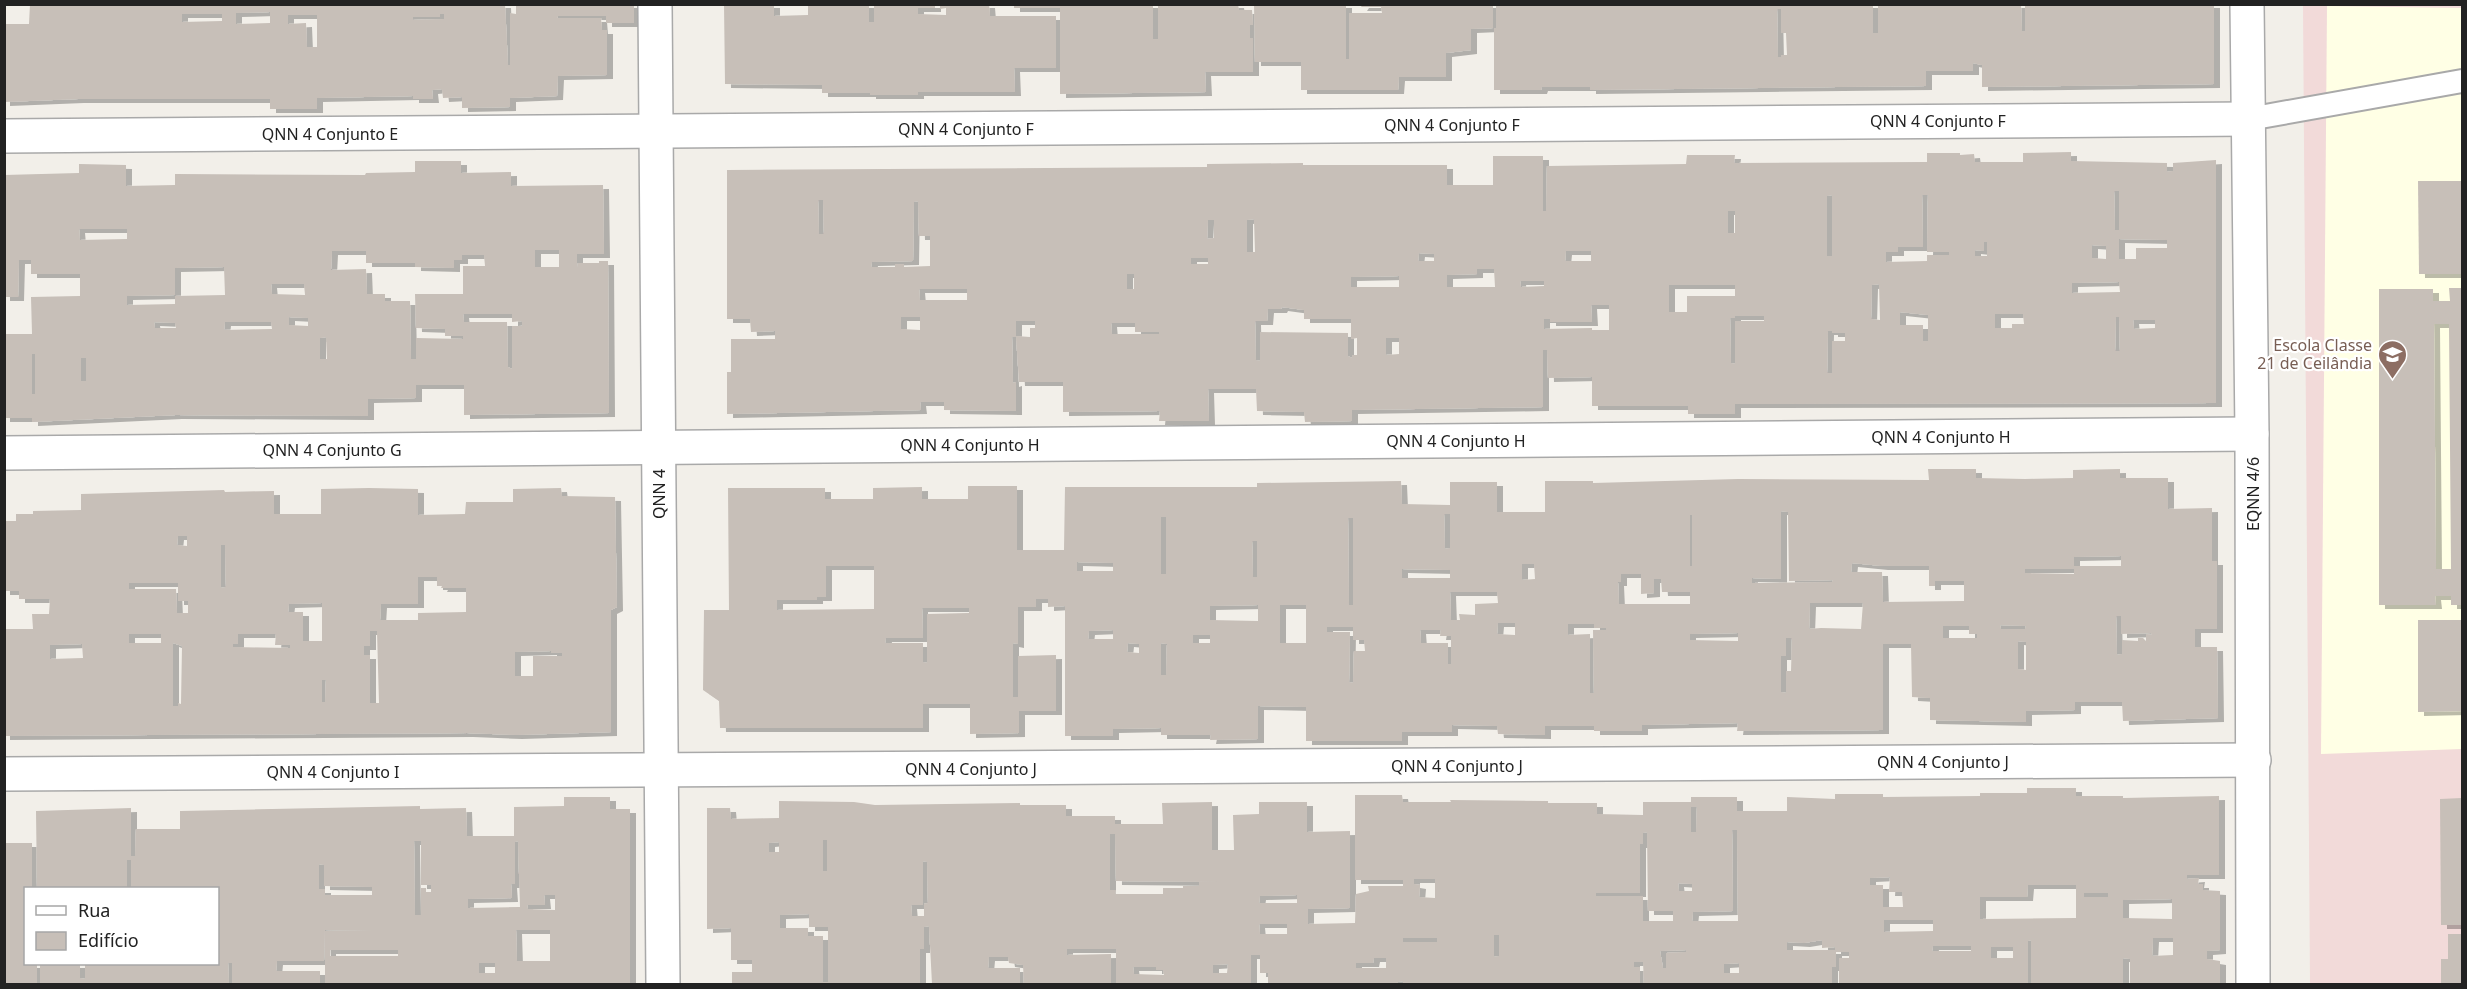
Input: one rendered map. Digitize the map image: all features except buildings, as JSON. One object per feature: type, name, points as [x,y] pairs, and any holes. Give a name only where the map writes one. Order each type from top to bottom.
[{"type":"street","name":"QNN 4","points":[[655,4],[663,984]]},
{"type":"street","name":"EQNN 4/6","points":[[2247,4],[2253,434],[2253,984]]},
{"type":"street","name":"QNN 4 Conjunto F","points":[[656,132],[2248,119]]},
{"type":"street","name":"QNN 4 Conjunto E","points":[[4,136],[656,132]]},
{"type":"street","name":"QNN 4 Conjunto H","points":[[658,448],[2253,434]]},
{"type":"street","name":"QNN 4 Conjunto G","points":[[4,453],[658,448]]},
{"type":"street","name":"QNN 4 Conjunto J","points":[[661,771],[2254,760]]},
{"type":"street","name":"QNN 4 Conjunto I","points":[[4,774],[661,771]]},
{"type":"lane","points":[[2248,119],[2463,81]]},
{"type":"shaded area","name":"Escola Classe 21 de Ceilândia","points":[[2303,5],[2462,5],[2462,984],[2310,984]]},
{"type":"shaded area","name":"Escola Classe 21 de Ceilândia","points":[[2327,6],[2462,8],[2462,749],[2321,754]]},
{"type":"place","name":"Escola Classe 21 de Ceilândia","points":[[2393,380]]}]
